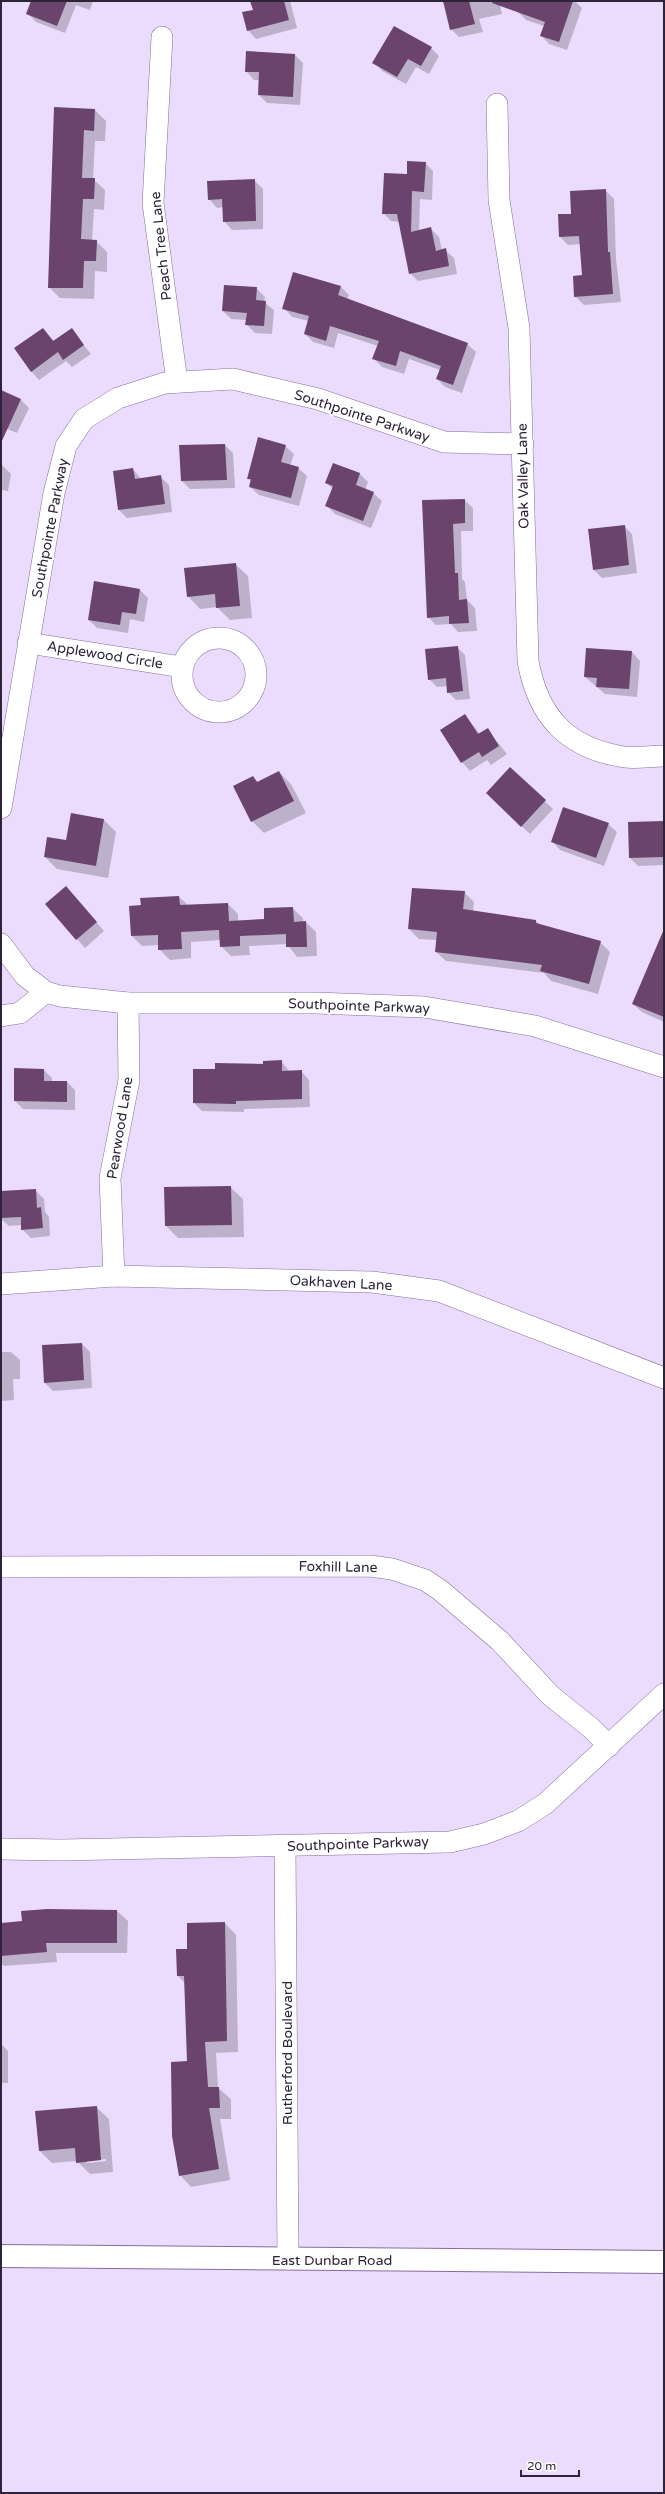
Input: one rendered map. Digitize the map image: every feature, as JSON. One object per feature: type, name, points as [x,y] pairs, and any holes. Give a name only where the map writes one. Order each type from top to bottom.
[{"type":"street","name":"Peach Tree Lane","points":[[162,38],[153,203],[177,382]]},
{"type":"street","name":"Oak Valley Lane","points":[[496,104],[499,200],[519,328],[528,661],[533,686],[541,706],[557,726],[576,741],[600,752],[626,758],[664,756]]},
{"type":"street","name":"Southpointe Parkway","points":[[1,808],[54,493],[66,446],[84,419],[118,398],[165,383],[233,379],[318,399],[444,442],[523,444]]},
{"type":"street","name":"Applewood Circle","points":[[28,643],[182,667]]},
{"type":"street","name":"Southpointe Parkway","points":[[1,944],[25,976],[46,992],[60,996],[128,1003],[315,1003],[424,1007],[535,1026],[664,1067]]},
{"type":"street","points":[[1,1016],[20,1013],[46,992]]},
{"type":"street","name":"Pearwood Lane","points":[[114,1276],[110,1178],[129,1080],[128,1003]]},
{"type":"street","name":"Oakhaven Lane","points":[[1,1284],[114,1276],[372,1282],[439,1291],[664,1378]]},
{"type":"street","name":"Foxhill Lane","points":[[1,1567],[370,1566],[392,1569],[425,1580],[461,1607],[500,1641],[550,1695],[592,1728],[609,1746]]},
{"type":"street","name":"Southpointe Parkway","points":[[1,1849],[285,1846],[450,1842],[484,1834],[518,1821],[545,1804],[664,1694]]},
{"type":"street","name":"Rutherford Boulevard","points":[[285,1846],[288,2259]]},
{"type":"street","name":"East Dunbar Road","points":[[1,2256],[664,2262]]},
{"type":"building","points":[[31,1],[67,1],[57,26],[26,14]]},
{"type":"building","points":[[250,1],[284,1],[289,20],[247,31],[242,12],[253,10]]},
{"type":"building","points":[[443,1],[469,1],[475,24],[450,30]]},
{"type":"building","points":[[493,1],[573,1],[559,42],[540,36],[545,22],[492,3]]},
{"type":"building","points":[[394,26],[432,47],[421,66],[408,59],[397,77],[372,63]]},
{"type":"building","points":[[246,51],[295,54],[293,97],[258,95],[259,72],[245,72]]},
{"type":"building","points":[[54,107],[95,109],[94,131],[84,130],[82,178],[95,178],[94,199],[83,199],[81,239],[97,240],[96,261],[84,261],[83,288],[48,288]]},
{"type":"building","points":[[407,161],[426,162],[424,192],[412,191],[411,232],[431,227],[436,251],[446,248],[449,266],[409,274],[397,214],[382,214],[384,173],[407,174]]},
{"type":"building","points":[[255,179],[256,221],[223,222],[222,199],[208,200],[207,181]]},
{"type":"building","points":[[606,189],[608,252],[610,252],[613,294],[574,297],[573,276],[582,275],[579,236],[559,237],[558,214],[571,214],[570,191]]},
{"type":"building","points":[[293,272],[341,286],[338,295],[468,343],[453,385],[436,379],[441,366],[400,351],[396,366],[372,359],[379,341],[330,326],[326,341],[304,334],[309,316],[282,309]]},
{"type":"building","points":[[224,285],[257,287],[256,300],[266,301],[264,326],[245,325],[247,313],[222,311]]},
{"type":"building","points":[[43,328],[53,341],[72,328],[84,345],[63,360],[58,352],[31,372],[14,348]]},
{"type":"building","points":[[1,390],[21,399],[1,443]]},
{"type":"building","points":[[258,437],[286,445],[281,462],[299,467],[291,498],[249,487],[251,479],[247,479]]},
{"type":"building","points":[[225,444],[227,480],[181,481],[179,445]]},
{"type":"building","points":[[333,463],[360,473],[356,485],[374,492],[363,521],[325,506],[333,486],[325,483]]},
{"type":"building","points":[[133,468],[135,479],[161,475],[165,504],[118,510],[113,471]]},
{"type":"building","points":[[465,499],[465,523],[453,524],[455,573],[458,573],[459,600],[467,599],[469,623],[449,624],[449,616],[427,618],[422,500]]},
{"type":"building","points":[[625,525],[629,565],[593,570],[588,529]]},
{"type":"building","points":[[236,563],[240,606],[216,608],[215,594],[187,597],[184,568]]},
{"type":"building","points":[[94,581],[140,589],[136,614],[122,612],[120,625],[88,620]]},
{"type":"building","points":[[458,646],[463,691],[447,693],[446,678],[428,680],[425,649]]},
{"type":"building","points":[[586,648],[632,651],[629,689],[596,687],[597,678],[584,677]]},
{"type":"building","points":[[465,714],[478,734],[488,728],[499,746],[482,757],[479,752],[461,763],[440,730]]},
{"type":"building","points":[[510,767],[546,800],[521,827],[486,793]]},
{"type":"building","points":[[279,771],[294,801],[251,822],[233,786],[253,776],[257,782]]},
{"type":"building","points":[[563,807],[609,823],[596,858],[551,842]]},
{"type":"building","points":[[71,813],[104,819],[96,866],[44,857],[47,837],[66,840]]},
{"type":"building","points":[[664,821],[664,857],[629,858],[628,822]]},
{"type":"building","points":[[66,886],[97,922],[76,940],[45,904]]},
{"type":"building","points":[[412,888],[465,891],[463,909],[536,920],[536,923],[601,941],[589,984],[540,971],[542,965],[435,952],[437,932],[408,929]]},
{"type":"building","points":[[179,896],[180,905],[228,903],[229,921],[264,919],[264,908],[293,907],[294,922],[306,921],[307,947],[286,947],[286,934],[240,936],[240,946],[220,947],[219,930],[181,932],[182,949],[158,950],[158,935],[131,936],[129,906],[141,905],[140,898]]},
{"type":"building","points":[[664,929],[664,1017],[632,1004]]},
{"type":"building","points":[[282,1060],[282,1071],[302,1070],[302,1099],[236,1101],[236,1104],[193,1103],[193,1069],[215,1069],[215,1063],[263,1064],[263,1061]]},
{"type":"building","points":[[14,1068],[44,1069],[44,1081],[67,1081],[67,1102],[14,1101]]},
{"type":"building","points":[[231,1186],[232,1225],[165,1226],[164,1187]]},
{"type":"building","points":[[36,1189],[37,1208],[41,1207],[43,1228],[21,1230],[21,1217],[1,1218],[1,1191]]},
{"type":"building","points":[[82,1343],[84,1380],[44,1383],[42,1345]]},
{"type":"building","points":[[47,1909],[117,1910],[117,1943],[46,1943],[47,1952],[1,1956],[1,1923],[22,1921],[21,1911]]},
{"type":"building","points":[[225,1922],[227,2041],[205,2042],[208,2087],[219,2087],[220,2108],[209,2108],[219,2169],[179,2176],[172,2136],[171,2062],[187,2061],[184,1976],[177,1976],[176,1949],[187,1949],[187,1923]]},
{"type":"building","points":[[97,2106],[101,2160],[76,2163],[75,2148],[39,2151],[35,2111]]}]
